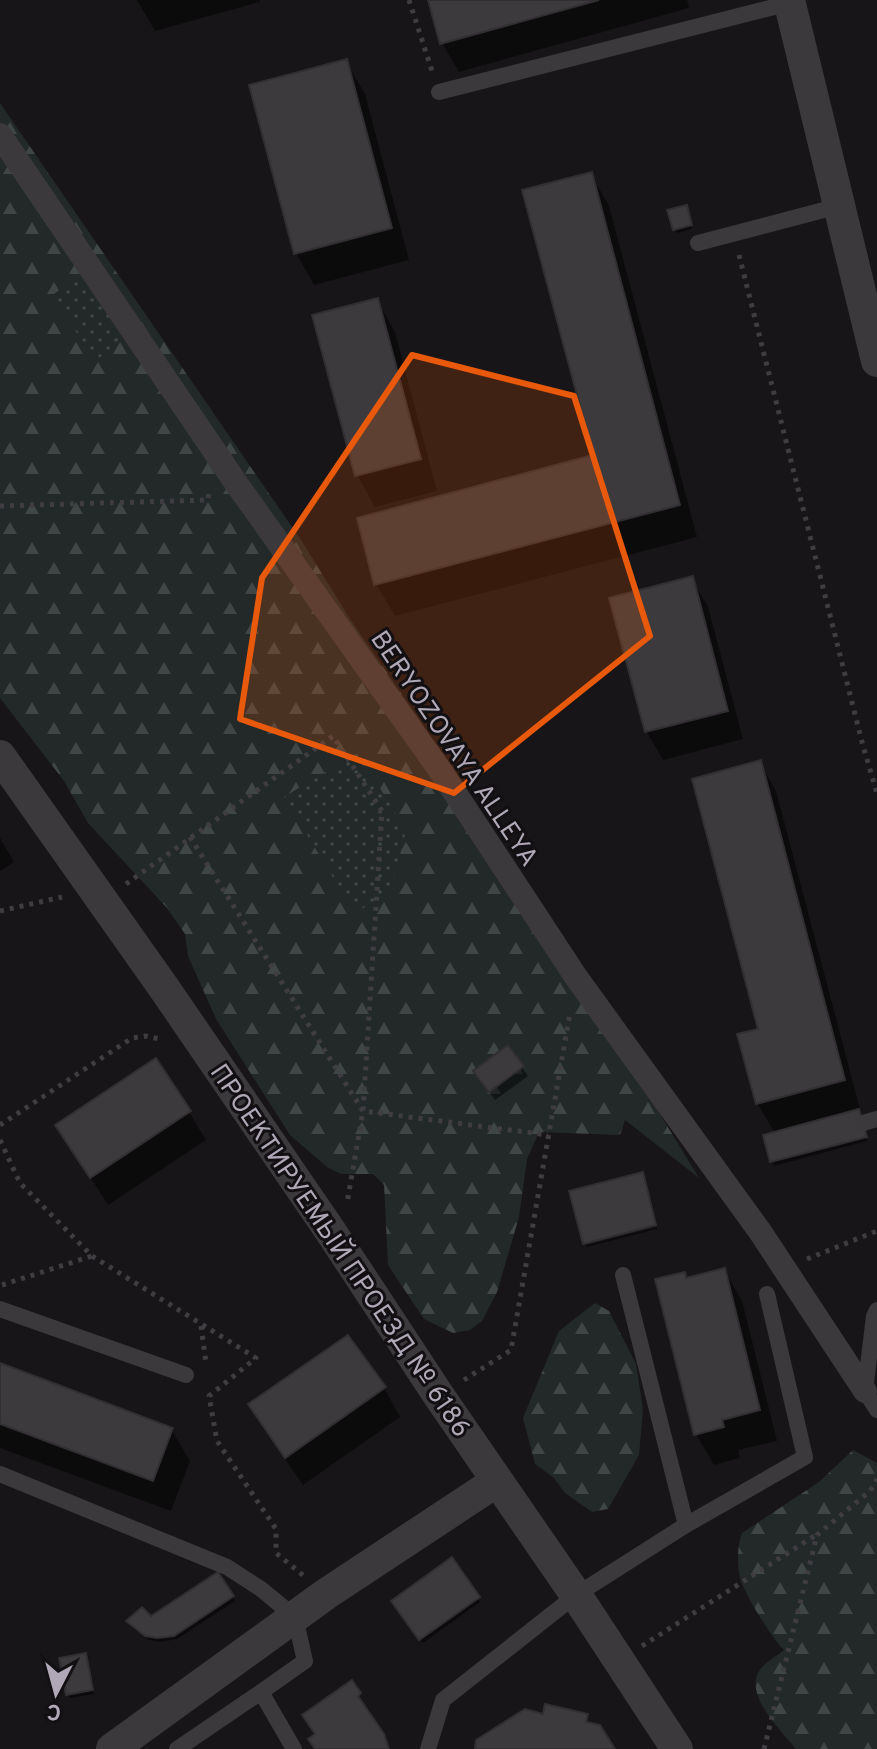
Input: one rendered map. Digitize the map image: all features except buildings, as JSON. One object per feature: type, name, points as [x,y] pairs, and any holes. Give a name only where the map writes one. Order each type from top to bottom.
[{"type":"street","points":[[789,2],[877,361]]},
{"type":"street","name":"BERYOZOVAYA ALLEYA","points":[[0,135],[216,454],[442,773],[576,977],[761,1233],[871,1401]]},
{"type":"street","name":"ПРОЕКТИРУЕМЫЙ ПРОЕЗД № 6186","points":[[0,756],[339,1245],[677,1749]]},
{"type":"street","points":[[112,1749],[326,1594],[497,1481]]},
{"type":"lane","points":[[439,92],[789,2]]},
{"type":"lane","points":[[698,243],[839,206]]},
{"type":"lane","points":[[623,1275],[686,1525]]},
{"type":"lane","points":[[428,1749],[443,1700],[576,1595],[686,1525],[805,1457],[767,1294]]},
{"type":"lane","points":[[0,1309],[186,1375]]},
{"type":"lane","points":[[871,1401],[874,1316],[877,1310]]},
{"type":"lane","points":[[0,1474],[227,1567],[261,1589],[295,1617],[305,1661],[177,1749]]},
{"type":"lane","points":[[261,1692],[294,1749]]},
{"type":"path","points":[[409,0],[439,92]]},
{"type":"path","points":[[734,234],[877,793]]},
{"type":"path","points":[[0,506],[208,500],[216,454]]},
{"type":"path","points":[[0,911],[98,895],[190,837],[333,736],[382,811],[363,1111],[339,1245]]},
{"type":"path","points":[[190,837],[363,1111]]},
{"type":"path","points":[[439,1396],[511,1350],[576,977]]},
{"type":"path","points":[[0,1125],[103,1057]]},
{"type":"path","points":[[363,1111],[548,1135]]},
{"type":"path","points":[[0,1140],[20,1183],[92,1256],[256,1358],[209,1396],[217,1441],[276,1529],[276,1553],[326,1594]]},
{"type":"path","points":[[784,1268],[877,1231]]},
{"type":"path","points":[[0,1286],[92,1256]]},
{"type":"path","points":[[620,1661],[817,1535],[870,1491],[877,1479]]},
{"type":"path","points":[[764,1749],[817,1535]]},
{"type":"highlighted area","points":[[412,355],[574,396],[650,636],[454,793],[240,719],[262,578]]},
{"type":"green space","points":[[0,103],[301,540],[350,619],[421,722],[699,1178],[625,1120],[620,1135],[539,1132],[527,1159],[519,1217],[497,1292],[482,1321],[470,1330],[453,1333],[424,1319],[388,1265],[384,1185],[373,1174],[341,1174],[327,1167],[290,1135],[216,1019],[188,956],[185,934],[167,908],[88,823],[64,781],[0,698]],"holes":[[[508,1045],[524,1066],[489,1092],[473,1071]]]},
{"type":"green space","points":[[82,274],[128,337],[96,360],[51,296]]},
{"type":"green space","points":[[358,752],[406,831],[389,897],[354,912],[284,797]]},
{"type":"green space","points":[[595,1303],[609,1311],[636,1364],[643,1410],[639,1455],[608,1509],[592,1512],[565,1493],[554,1478],[535,1464],[523,1418],[559,1331]]},
{"type":"green space","points":[[853,1450],[877,1463],[877,1749],[796,1749],[767,1713],[756,1691],[759,1671],[784,1650],[753,1605],[740,1578],[739,1544],[742,1533],[819,1482]]}]
